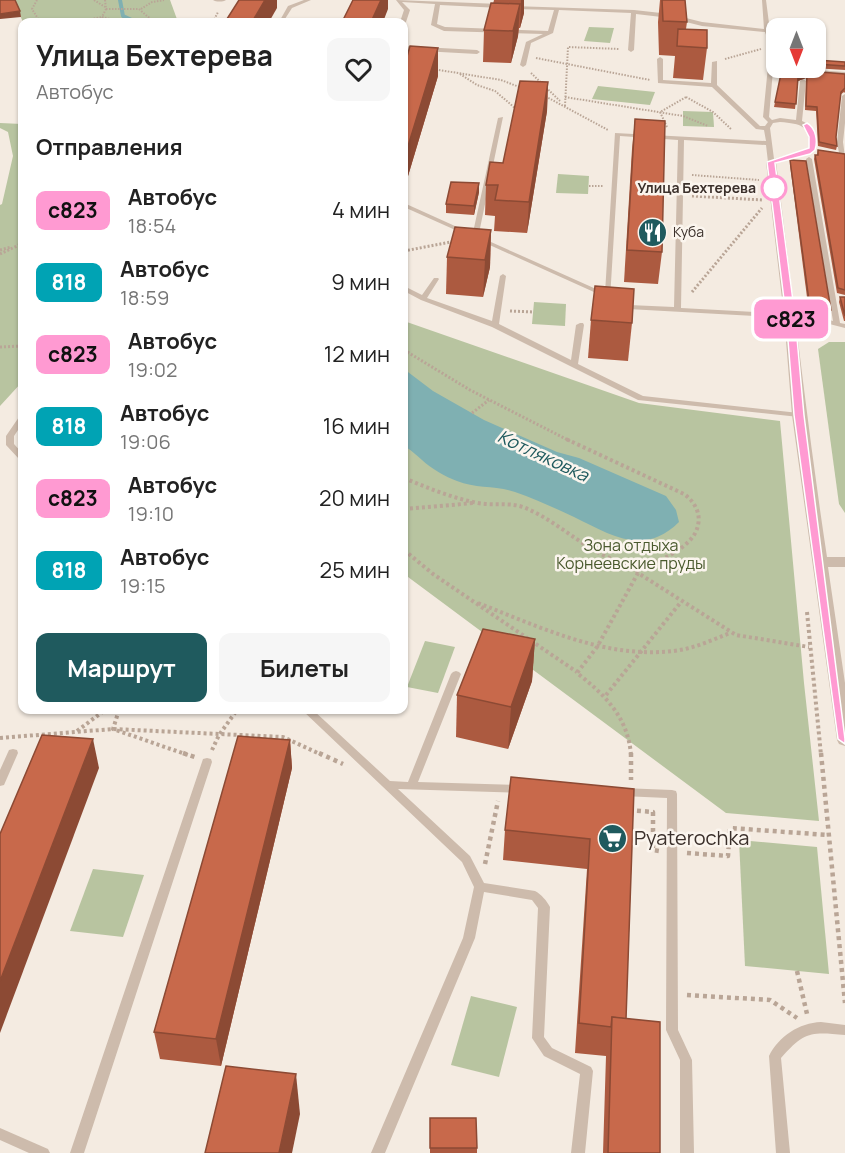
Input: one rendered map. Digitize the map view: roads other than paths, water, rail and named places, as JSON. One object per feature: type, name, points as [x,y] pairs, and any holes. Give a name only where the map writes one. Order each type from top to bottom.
[{"type":"street","points":[[771,162],[790,316],[799,415],[845,740]]},
{"type":"street","points":[[820,562],[845,562]]},
{"type":"lane","points":[[215,0],[224,0]]},
{"type":"lane","points":[[283,18],[290,7],[309,0]]},
{"type":"lane","points":[[399,0],[634,12],[670,16],[702,24],[766,31]]},
{"type":"lane","points":[[399,0],[408,10],[405,18]]},
{"type":"lane","points":[[765,0],[766,18]]},
{"type":"lane","points":[[438,3],[434,25],[444,28],[550,33]]},
{"type":"lane","points":[[550,33],[557,9]]},
{"type":"lane","points":[[631,50],[634,12]]},
{"type":"lane","points":[[702,24],[703,34]]},
{"type":"lane","points":[[523,64],[529,42],[550,33]]},
{"type":"lane","points":[[408,48],[477,52]]},
{"type":"lane","points":[[660,59],[660,82],[714,85],[758,128],[767,128]]},
{"type":"lane","points":[[714,85],[715,62]]},
{"type":"lane","points":[[826,72],[845,74]]},
{"type":"lane","points":[[769,78],[766,117],[771,122],[799,121],[807,125],[811,130],[813,149]]},
{"type":"lane","points":[[799,121],[803,81]]},
{"type":"lane","points":[[771,122],[767,128],[771,162],[813,149],[843,156],[840,142],[845,96]]},
{"type":"lane","points":[[475,237],[501,118]]},
{"type":"lane","points":[[608,298],[617,134],[769,143]]},
{"type":"lane","points":[[677,310],[681,138]]},
{"type":"lane","points":[[408,207],[628,307],[810,317],[841,326],[809,159]]},
{"type":"lane","points":[[474,186],[486,187]]},
{"type":"lane","points":[[495,325],[503,276]]},
{"type":"lane","points":[[423,299],[436,279]]},
{"type":"lane","points":[[408,290],[423,299],[495,325],[641,398],[799,415]]},
{"type":"lane","points":[[574,365],[580,325]]},
{"type":"lane","points":[[18,424],[10,435],[10,445],[18,453]]},
{"type":"lane","points":[[411,786],[456,674]]},
{"type":"lane","points":[[311,714],[466,859],[480,887],[470,938],[378,1153]]},
{"type":"lane","points":[[0,782],[13,753]]},
{"type":"lane","points":[[77,1153],[207,762]]},
{"type":"lane","points":[[387,785],[534,789]]},
{"type":"lane","points":[[614,792],[672,794],[672,1030],[686,1060],[687,1153]]},
{"type":"lane","points":[[480,887],[534,896],[544,907],[538,1038],[548,1052],[587,1071],[578,1153]]},
{"type":"lane","points":[[783,1153],[775,1056],[789,1040],[810,1026],[845,1030]]},
{"type":"lane","points":[[0,1134],[41,1152]]},
{"type":"water","points":[[408,372],[433,391],[484,420],[666,496],[676,510],[679,522],[666,533],[653,539],[640,541],[614,536],[515,492],[464,483],[443,475],[408,449]]},
{"type":"waterway","name":"Котляковка","points":[[120,0],[123,16],[127,18]]},
{"type":"place","name":"Улица Бехтерева","points":[[774,188]]},
{"type":"place","name":"Куба","points":[[652,232]]},
{"type":"place","name":"Pyaterochka","points":[[613,838]]},
{"type":"park label","name":"Зона отдыха Корнеевские пруды","points":[[631,554]]}]
